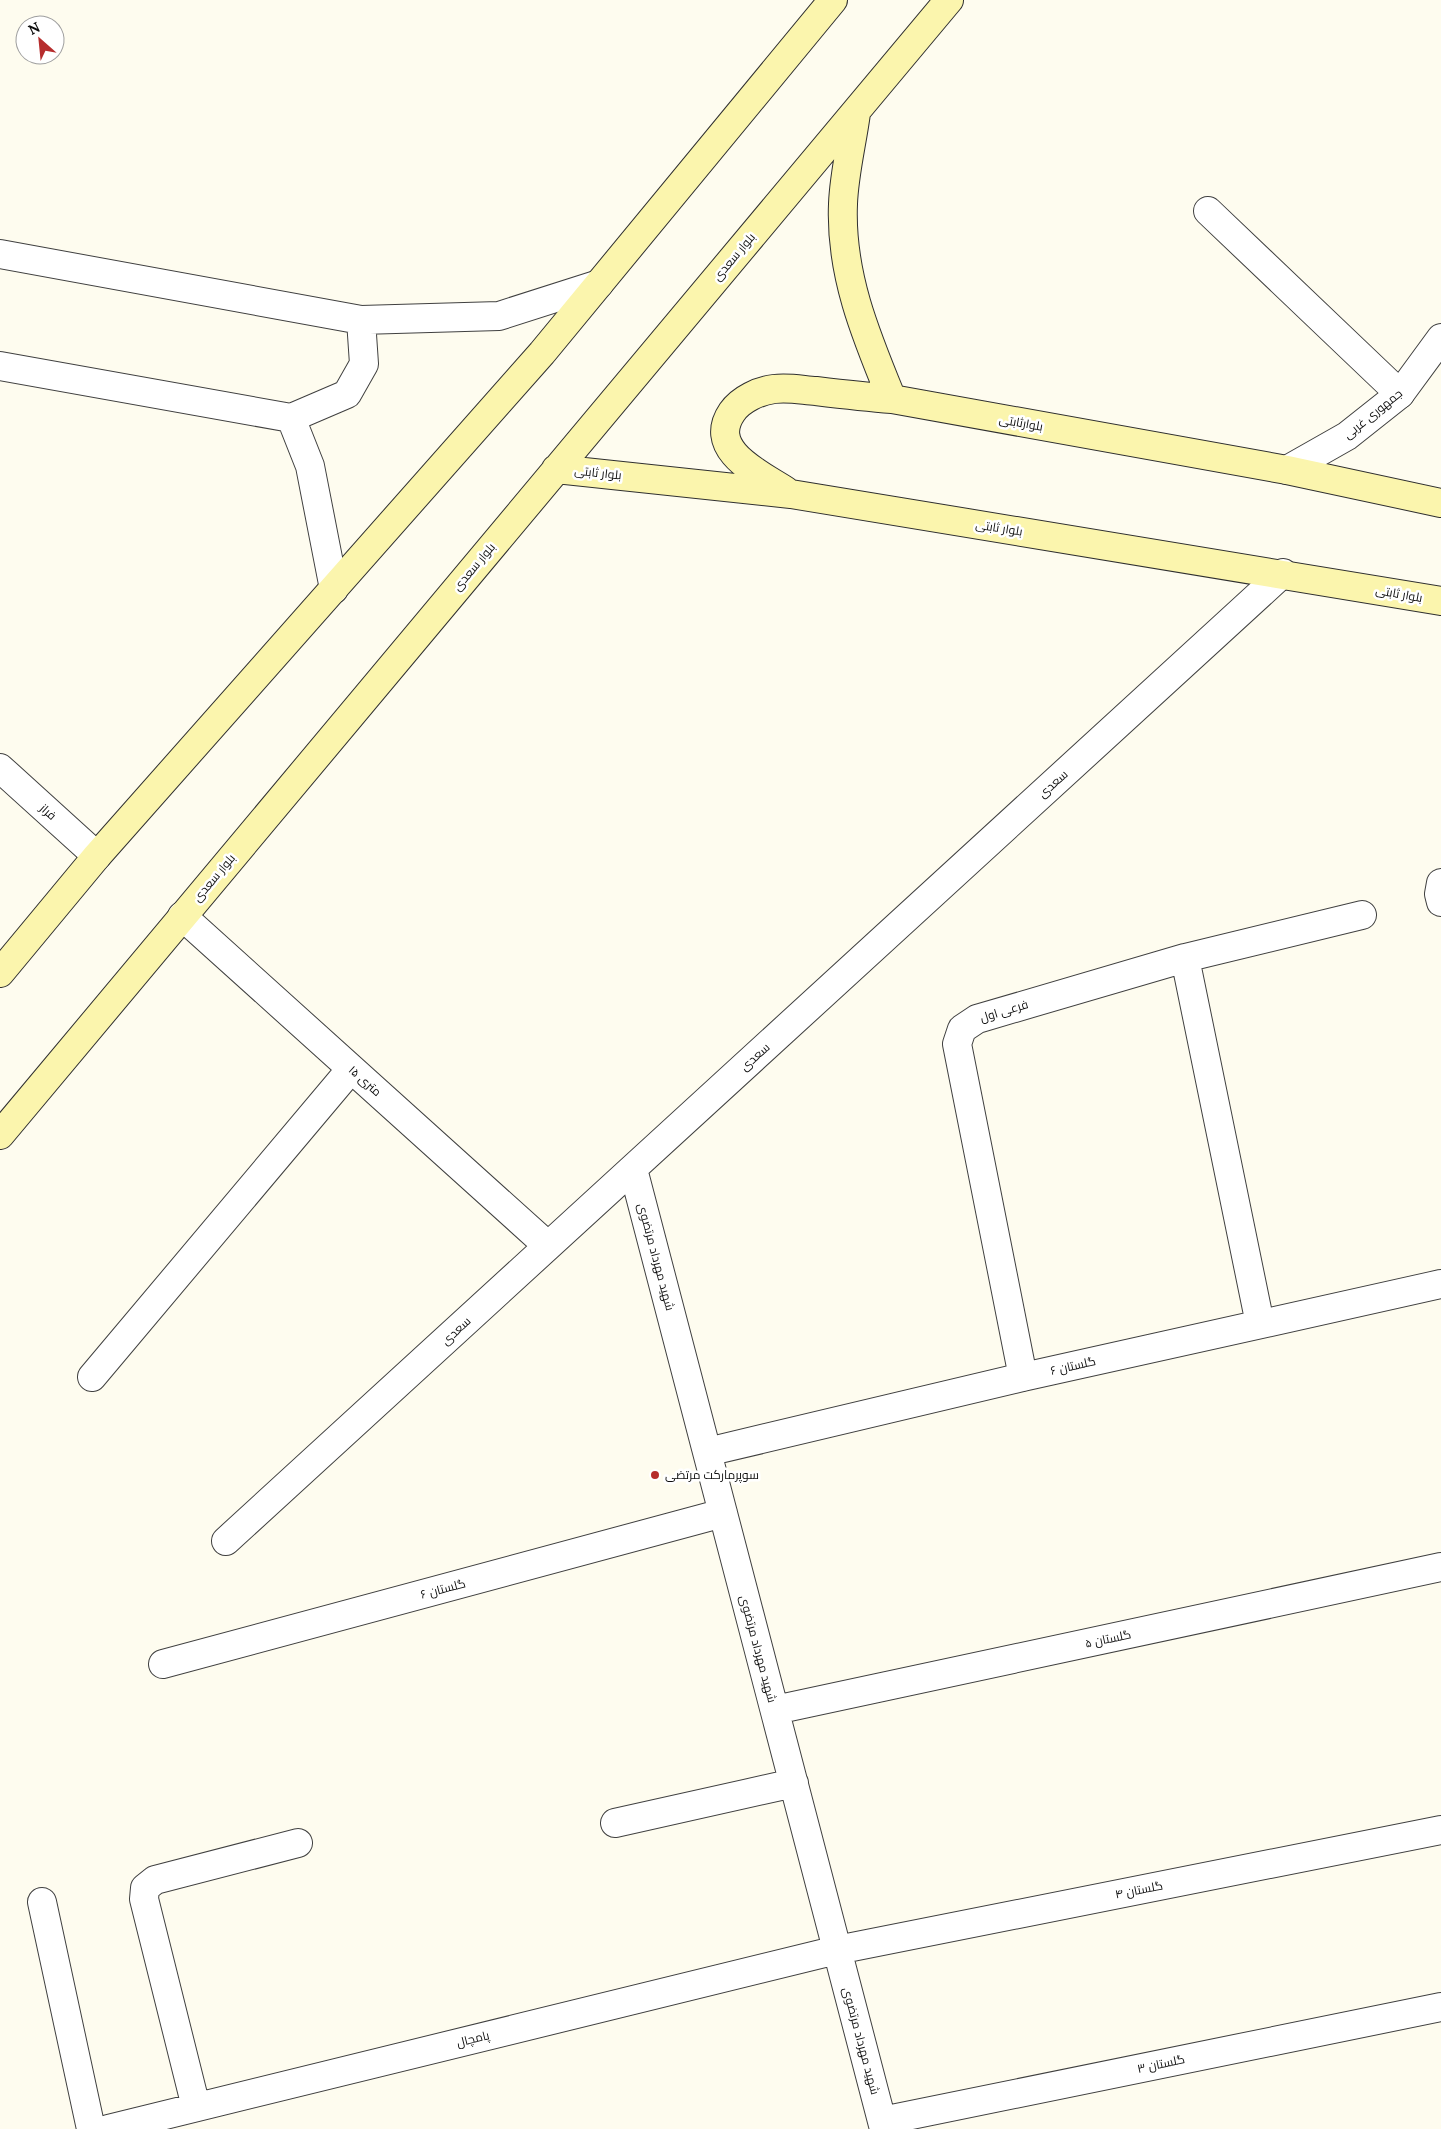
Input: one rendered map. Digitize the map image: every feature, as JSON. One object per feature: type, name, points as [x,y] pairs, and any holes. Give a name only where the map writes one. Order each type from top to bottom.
[{"type":"main road","points":[[0,973],[97,856],[536,361],[833,0]]},
{"type":"main road","name":"بلوار سعدی","points":[[0,1135],[949,0]]},
{"type":"main road","points":[[856,113],[843,204],[846,268],[861,323],[892,399]]},
{"type":"main road","name":"بلوارثابتی","points":[[791,494],[744,464],[730,449],[724,429],[726,420],[737,405],[748,397],[774,389],[892,399],[1287,470],[1441,503]]},
{"type":"main road","name":"بلوار ثابتی","points":[[556,468],[791,494],[1441,601]]},
{"type":"street","points":[[1208,211],[1400,394]]},
{"type":"street","points":[[0,254],[361,320],[499,316],[599,284]]},
{"type":"street","points":[[0,366],[291,418],[348,394],[364,364],[361,320]]},
{"type":"street","name":"جمهوری غربی","points":[[1287,470],[1347,436],[1400,394],[1441,338]]},
{"type":"street","points":[[291,418],[310,466],[334,589]]},
{"type":"street","name":"سعدی","points":[[226,1541],[1283,574]]},
{"type":"street","name":"فراز","points":[[0,768],[97,856]]},
{"type":"street","name":"فرعی اول","points":[[1023,1377],[957,1044],[962,1029],[977,1019],[1185,958],[1362,915]]},
{"type":"street","name":"۱۵ متری","points":[[182,916],[548,1246]]},
{"type":"street","points":[[1185,958],[1260,1324]]},
{"type":"street","points":[[92,1378],[351,1069]]},
{"type":"street","name":"شهید مهرداد مرتضوی","points":[[632,1169],[883,2125]]},
{"type":"street","name":"گلستان ۶","points":[[707,1452],[1023,1377],[1441,1284]]},
{"type":"street","name":"گلستان ۶","points":[[163,1664],[723,1513]]},
{"type":"street","name":"گلستان ۵","points":[[774,1710],[1441,1568]]},
{"type":"street","points":[[615,1824],[794,1783]]},
{"type":"street","name":"گلستان ۴","points":[[837,1950],[1441,1830]]},
{"type":"street","points":[[196,2107],[144,1899],[145,1888],[155,1880],[298,1843]]},
{"type":"street","points":[[42,1902],[91,2129]]},
{"type":"street","name":"پامچال","points":[[108,2129],[837,1950]]},
{"type":"street","name":"گلستان ۳","points":[[883,2125],[1441,2007]]},
{"type":"place","name":"سوپرمارکت مرتضی","points":[[655,1475]]}]
